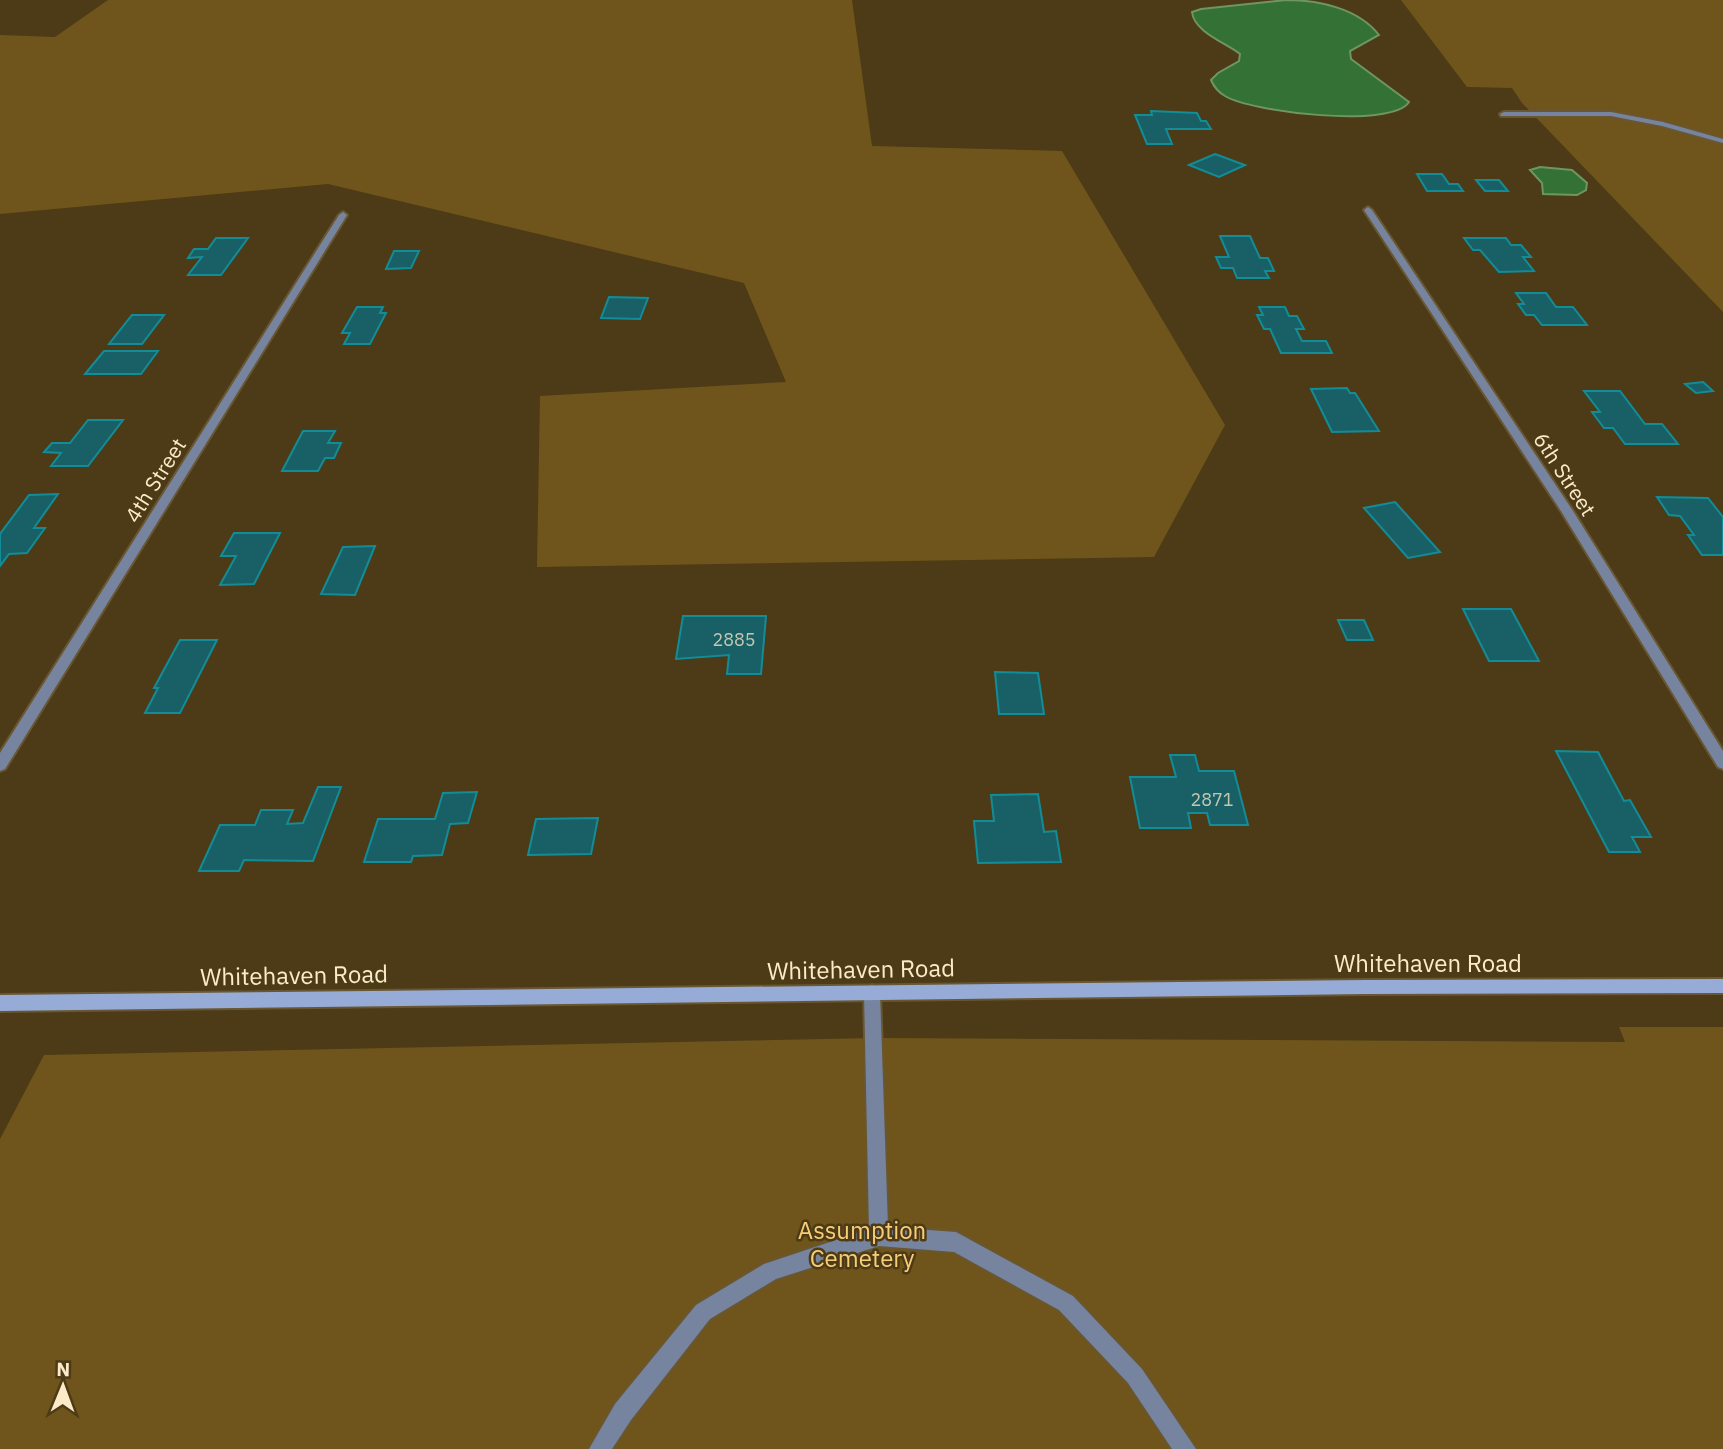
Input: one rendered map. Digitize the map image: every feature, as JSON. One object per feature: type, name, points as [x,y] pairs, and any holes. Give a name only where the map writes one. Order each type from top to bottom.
[{"type":"street","points":[[1504,114],[1611,114],[1663,124],[1723,141]]},
{"type":"street","name":"6th Street","points":[[1368,210],[1567,511],[1723,763]]},
{"type":"street","name":"4th Street","points":[[0,765],[343,215]]},
{"type":"street","name":"Whitehaven Road","points":[[0,1003],[1723,986]]},
{"type":"street","points":[[872,993],[879,1236]]},
{"type":"street","points":[[600,1449],[623,1412],[703,1312],[771,1271],[879,1236],[956,1242],[1066,1303],[1135,1376],[1185,1449]]},
{"type":"green space","points":[[108,0],[852,0],[872,146],[1062,151],[1225,425],[1154,557],[537,567],[540,396],[786,382],[744,283],[328,184],[0,214],[0,35],[55,37]]},
{"type":"green space","points":[[1401,0],[1723,0],[1723,312],[1522,103],[1512,88],[1467,87]]},
{"type":"green space","name":"Assumption Cemetery","points":[[1619,1027],[1723,1027],[1723,1449],[0,1449],[0,1139],[44,1055],[874,1038],[1625,1042]]},
{"type":"shaded area","points":[[1286,0],[1337,7],[1370,26],[1379,35],[1350,51],[1351,59],[1409,102],[1397,110],[1377,115],[1320,115],[1262,107],[1240,102],[1220,93],[1211,80],[1239,61],[1240,54],[1204,31],[1192,12]]},
{"type":"shaded area","points":[[1540,167],[1572,170],[1587,183],[1586,190],[1577,195],[1543,194],[1542,183],[1530,170]]},
{"type":"building","points":[[1151,111],[1197,113],[1201,121],[1206,121],[1211,129],[1166,129],[1172,144],[1147,144],[1135,115],[1152,115]]},
{"type":"building","points":[[1215,154],[1245,165],[1219,177],[1189,165]]},
{"type":"building","points":[[1417,174],[1442,174],[1449,184],[1458,184],[1463,191],[1427,191]]},
{"type":"building","points":[[1476,180],[1499,180],[1508,191],[1485,191]]},
{"type":"building","points":[[1220,236],[1250,236],[1260,258],[1268,258],[1274,271],[1265,271],[1269,278],[1237,278],[1233,268],[1221,268],[1216,257],[1229,257]]},
{"type":"building","points":[[216,238],[248,238],[221,275],[188,275],[202,257],[188,258],[194,249],[208,249]]},
{"type":"building","points":[[1464,238],[1506,238],[1511,245],[1521,245],[1531,257],[1523,257],[1534,271],[1499,272],[1480,250],[1473,250]]},
{"type":"building","points":[[394,251],[419,251],[411,268],[386,269]]},
{"type":"building","points":[[1516,293],[1546,293],[1556,307],[1573,307],[1587,325],[1542,325],[1534,315],[1526,315],[1518,304],[1524,304]]},
{"type":"building","points":[[609,297],[648,298],[640,319],[601,318]]},
{"type":"building","points":[[357,307],[383,307],[380,313],[386,313],[370,344],[344,344],[350,333],[342,333]]},
{"type":"building","points":[[1259,307],[1285,307],[1289,316],[1297,316],[1304,329],[1296,329],[1302,341],[1326,341],[1332,353],[1281,353],[1270,329],[1264,329],[1257,315],[1263,315]]},
{"type":"building","points":[[132,315],[164,315],[142,344],[109,344]]},
{"type":"building","points":[[104,351],[158,351],[141,374],[85,374]]},
{"type":"building","points":[[1703,382],[1713,391],[1696,393],[1685,384]]},
{"type":"building","points":[[1347,388],[1350,393],[1355,393],[1379,431],[1332,432],[1311,389]]},
{"type":"building","points":[[1584,391],[1620,391],[1645,424],[1662,424],[1678,444],[1625,444],[1613,428],[1604,428],[1592,412],[1600,412]]},
{"type":"building","points":[[88,420],[123,420],[88,466],[51,466],[61,453],[44,452],[52,443],[70,443]]},
{"type":"building","points":[[303,431],[335,431],[328,443],[341,443],[334,458],[325,458],[318,471],[282,471]]},
{"type":"building","points":[[58,494],[34,528],[45,528],[27,553],[9,554],[0,566],[0,534],[29,495]]},
{"type":"building","points":[[1657,497],[1708,498],[1723,517],[1723,555],[1702,555],[1688,535],[1694,535],[1680,516],[1669,515]]},
{"type":"building","points":[[1395,502],[1440,552],[1408,558],[1364,508]]},
{"type":"building","points":[[234,533],[280,533],[254,584],[220,585],[236,556],[221,556]]},
{"type":"building","points":[[375,546],[355,595],[321,594],[343,547]]},
{"type":"building","points":[[1463,609],[1511,609],[1539,661],[1489,661]]},
{"type":"building","points":[[683,616],[766,616],[761,674],[727,674],[729,655],[676,659]]},
{"type":"building","points":[[1338,620],[1364,620],[1373,640],[1347,640]]},
{"type":"building","points":[[180,640],[217,640],[180,713],[145,713],[158,688],[154,688]]},
{"type":"building","points":[[995,672],[1038,673],[1044,714],[999,714]]},
{"type":"building","points":[[1556,751],[1598,752],[1624,801],[1630,800],[1651,837],[1632,837],[1640,852],[1609,852]]},
{"type":"building","points":[[1170,755],[1195,755],[1199,771],[1234,771],[1248,825],[1210,825],[1207,813],[1188,813],[1191,828],[1140,828],[1130,777],[1176,777]]},
{"type":"building","points":[[318,787],[341,787],[313,861],[244,860],[239,871],[199,871],[220,825],[255,825],[261,810],[293,810],[287,824],[303,823]]},
{"type":"building","points":[[477,792],[468,823],[450,824],[442,855],[413,856],[411,862],[364,862],[378,819],[435,819],[443,793]]},
{"type":"building","points":[[1038,794],[1044,832],[1056,831],[1061,862],[978,863],[974,821],[994,821],[991,795]]},
{"type":"building","points":[[598,818],[591,854],[528,855],[536,819]]}]
